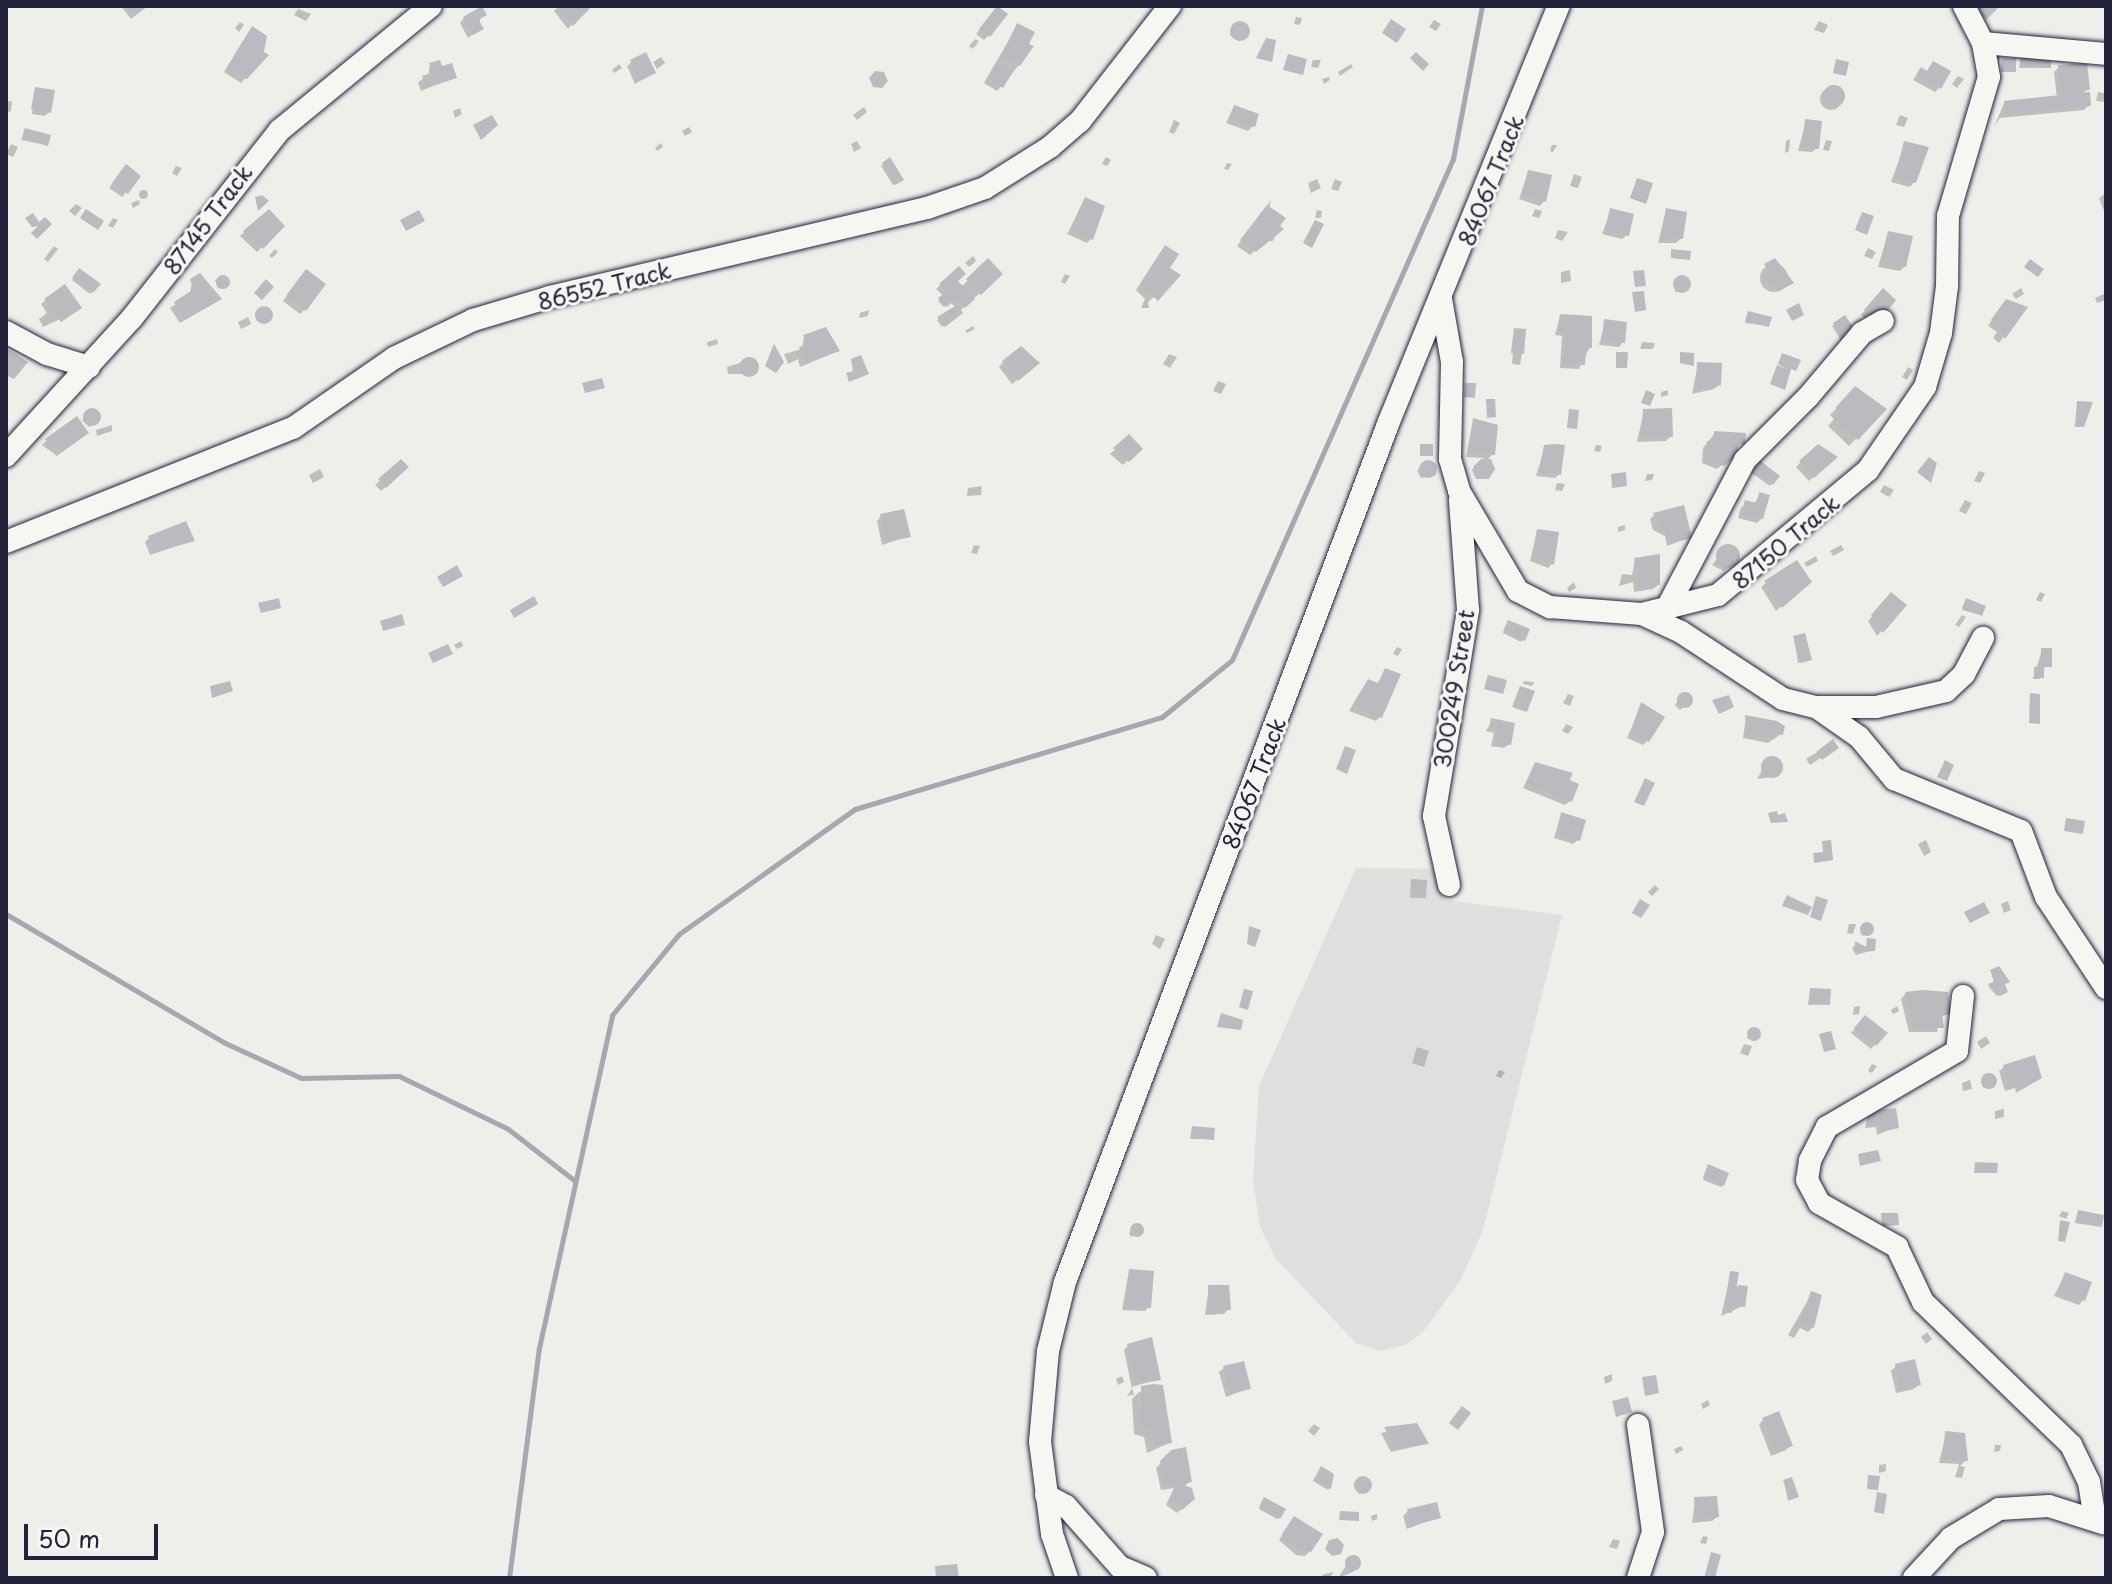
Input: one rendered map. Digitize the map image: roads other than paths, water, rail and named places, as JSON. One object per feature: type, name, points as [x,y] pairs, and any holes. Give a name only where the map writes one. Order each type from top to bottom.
[{"type":"street","name":"87145 Track","points":[[6,456],[89,367],[280,130],[431,6]]},
{"type":"street","name":"86552 Track","points":[[6,542],[293,428],[394,358],[473,320],[550,297],[927,208],[985,188],[1050,147],[1080,121],[1170,6]]},
{"type":"street","name":"84067 Track","points":[[1067,1578],[1046,1495],[1041,1415],[1048,1351],[1065,1282],[1388,424],[1559,6]]},
{"type":"street","name":"87150 Track","points":[[1441,299],[1452,362],[1448,439],[1459,491],[1504,573],[1527,599],[1550,607],[1642,614],[1718,595],[1762,562],[1868,470],[1917,403],[1941,333],[1948,216],[1987,90],[1983,43],[1964,6]]},
{"type":"street","points":[[1983,43],[2106,54]]},
{"type":"street","points":[[1667,608],[1745,460],[1808,397],[1862,333],[1883,321]]},
{"type":"street","points":[[6,332],[47,354],[89,367]]},
{"type":"street","name":"300249 Street","points":[[1449,885],[1434,816],[1468,610],[1459,491]]},
{"type":"street","points":[[1642,614],[1681,632],[1783,699],[1816,707],[1876,707],[1946,691],[1964,674],[1983,638]]},
{"type":"street","points":[[1816,707],[1859,737],[1894,779],[2021,831],[2046,897],[2106,988]]},
{"type":"street","points":[[1963,996],[1962,1040],[1954,1055],[1827,1127],[1810,1161],[1807,1180],[1819,1203],[1897,1247],[1923,1302],[2071,1445],[2089,1482],[2100,1522]]},
{"type":"street","points":[[1638,1425],[1653,1532],[1638,1578]]},
{"type":"street","points":[[1046,1495],[1066,1506],[1120,1567],[1146,1578]]},
{"type":"street","points":[[1914,1578],[1951,1538],[1999,1509],[2034,1504],[2100,1522]]},
{"type":"waterway","points":[[509,1578],[539,1348],[612,1015],[679,934],[855,809],[1162,717],[1232,660],[1453,159],[1482,6]]},
{"type":"waterway","points":[[6,914],[223,1042],[301,1078],[399,1076],[508,1129],[575,1181]]}]
